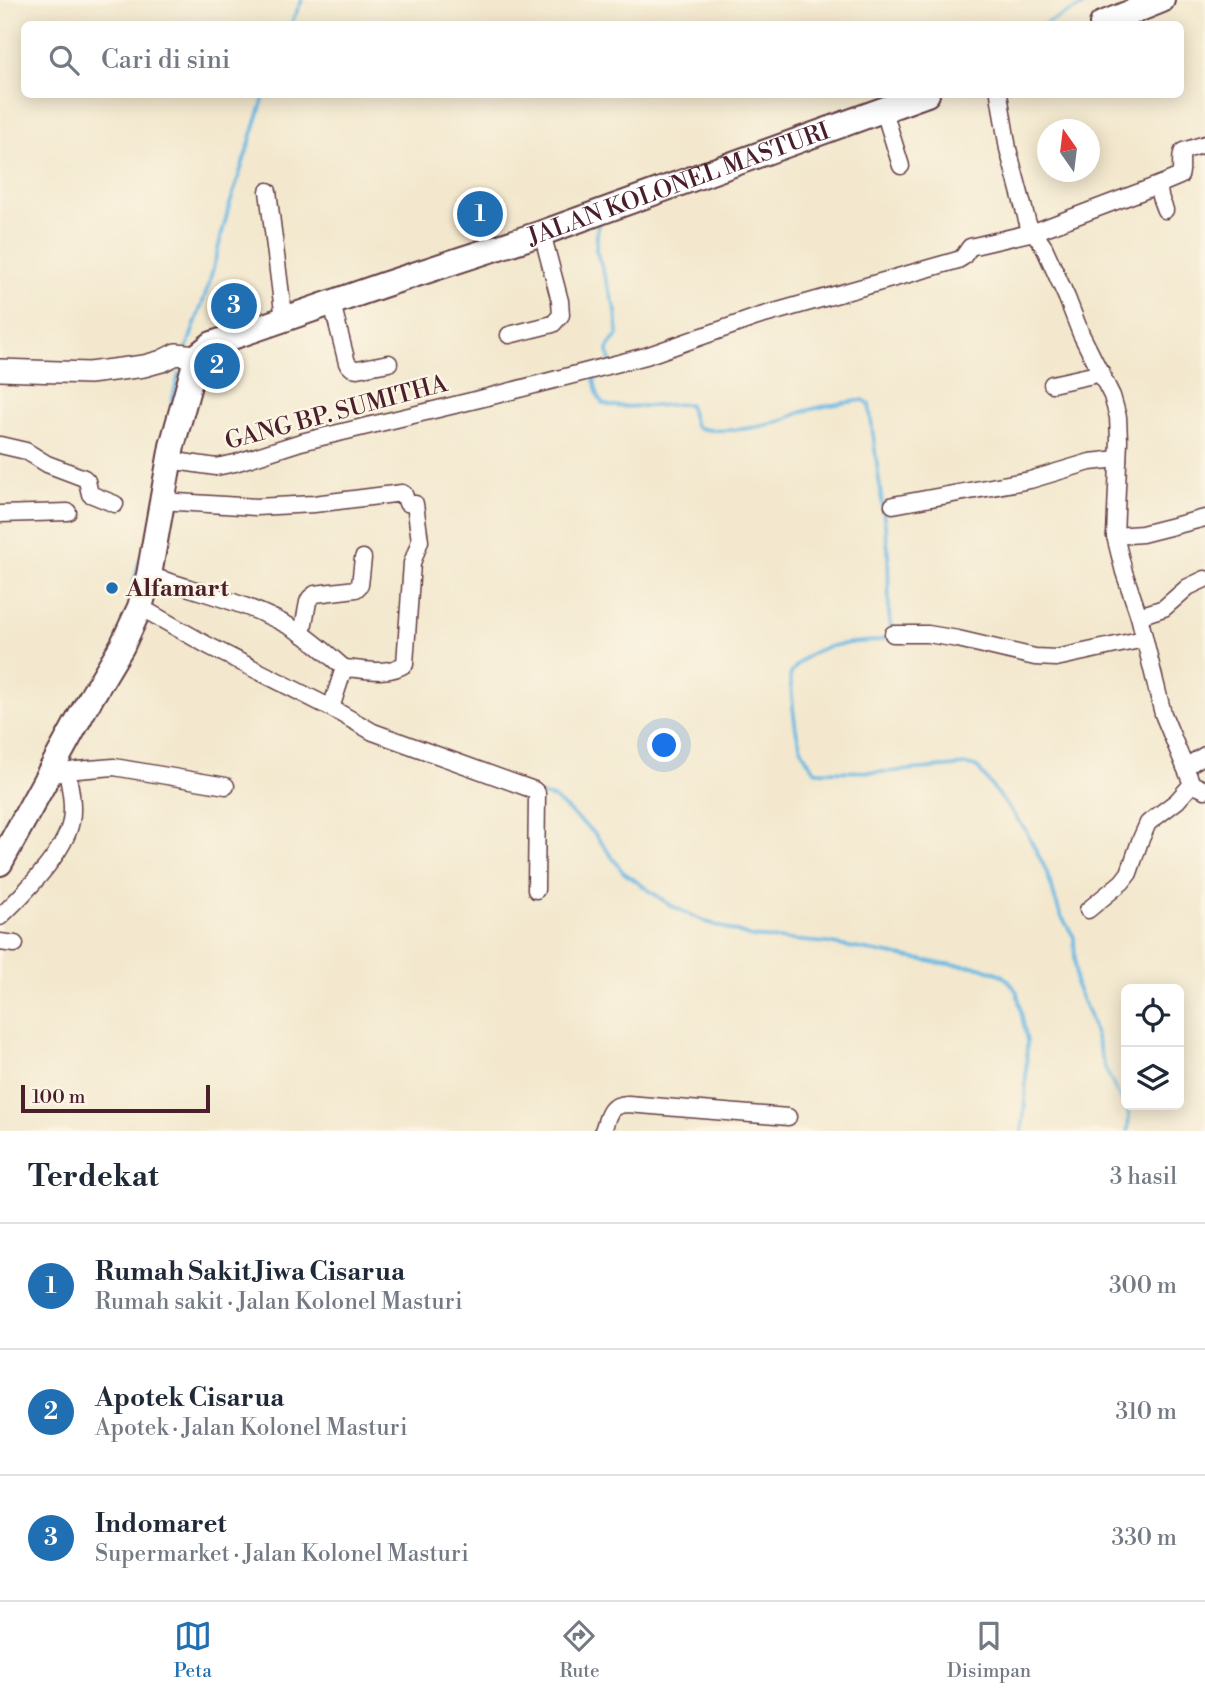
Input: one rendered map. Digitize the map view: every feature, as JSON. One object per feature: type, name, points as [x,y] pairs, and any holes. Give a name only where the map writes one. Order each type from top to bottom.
[{"type":"main road","points":[[1110,21],[1162,0]]},
{"type":"main road","name":"JALAN KOLONEL MASTURI","points":[[190,356],[212,344],[542,233],[918,98]]},
{"type":"main road","points":[[1,854],[58,773],[140,607],[149,575],[190,356]]},
{"type":"street","points":[[1000,98],[1008,149],[1028,224],[1044,247],[1081,334],[1112,396],[1118,417],[1115,536],[1139,616],[1163,714],[1185,767],[1199,787],[1148,823],[1129,873],[1088,910]]},
{"type":"street","points":[[884,111],[901,166]]},
{"type":"street","points":[[1165,210],[1158,191],[1161,184],[1180,176],[1183,151],[1205,144]]},
{"type":"street","name":"GANG BP. SUMITHA","points":[[169,460],[216,467],[235,463],[301,442],[646,356],[757,317],[958,260],[970,247],[1034,232],[1161,184]]},
{"type":"street","points":[[268,191],[284,319]]},
{"type":"street","points":[[509,335],[553,324],[561,315],[560,301],[542,233]]},
{"type":"street","points":[[332,303],[347,363],[357,369],[389,363]]},
{"type":"street","points":[[0,370],[89,373],[144,366],[176,354],[190,356]]},
{"type":"street","points":[[1052,384],[1102,373]]},
{"type":"street","points":[[0,445],[26,451],[47,464],[84,478],[88,481],[90,494],[115,504]]},
{"type":"street","points":[[894,505],[1030,480],[1090,462],[1118,459]]},
{"type":"street","points":[[149,575],[237,602],[302,634],[344,668],[383,671],[396,670],[405,664],[412,564],[420,541],[415,504],[407,503],[404,494],[256,507],[161,501]]},
{"type":"street","points":[[0,514],[68,512]]},
{"type":"street","points":[[1115,536],[1142,534],[1205,518]]},
{"type":"street","points":[[302,634],[310,598],[315,594],[356,589],[360,585],[363,558]]},
{"type":"street","points":[[1139,616],[1164,608],[1188,587],[1205,579]]},
{"type":"street","points":[[140,607],[386,738],[537,792],[536,890]]},
{"type":"street","points":[[893,634],[948,637],[1035,657],[1056,659],[1144,639]]},
{"type":"street","points":[[331,708],[344,668]]},
{"type":"street","points":[[1185,767],[1205,755]]},
{"type":"street","points":[[0,917],[30,888],[67,835],[72,820],[72,802],[58,773],[114,767],[226,786]]},
{"type":"street","points":[[603,1131],[610,1111],[617,1105],[628,1104],[788,1117]]},
{"type":"waterway","points":[[292,21],[302,0]]},
{"type":"waterway","points":[[1050,21],[1095,0]]},
{"type":"waterway","points":[[187,347],[209,284],[228,210],[264,98]]},
{"type":"waterway","points":[[598,222],[596,250],[616,311],[618,335],[609,346],[610,361]]},
{"type":"waterway","points":[[172,401],[179,374]]},
{"type":"waterway","points":[[599,375],[594,379],[598,396],[604,404],[632,407],[689,404],[695,426],[711,430],[767,425],[834,404],[864,400],[869,404],[888,548],[891,631]]},
{"type":"waterway","points":[[132,592],[140,559]]},
{"type":"waterway","points":[[888,637],[878,641],[840,644],[820,650],[796,667],[790,676],[802,751],[816,771],[886,772],[967,765],[977,767],[1025,829],[1046,870],[1060,914],[1074,937],[1076,986],[1089,1014],[1105,1068],[1128,1109],[1128,1131]]},
{"type":"waterway","points":[[541,795],[554,798],[595,834],[623,872],[670,905],[706,922],[752,937],[827,943],[939,963],[980,967],[1000,974],[1017,992],[1027,1041],[1022,1131]]},
{"type":"place","name":"Rumah Sakit Jiwa Cisarua","points":[[480,214]]},
{"type":"place","name":"Indomaret","points":[[234,306]]},
{"type":"place","name":"Apotek Cisarua","points":[[217,366]]},
{"type":"place","name":"Alfamart","points":[[112,588]]}]
